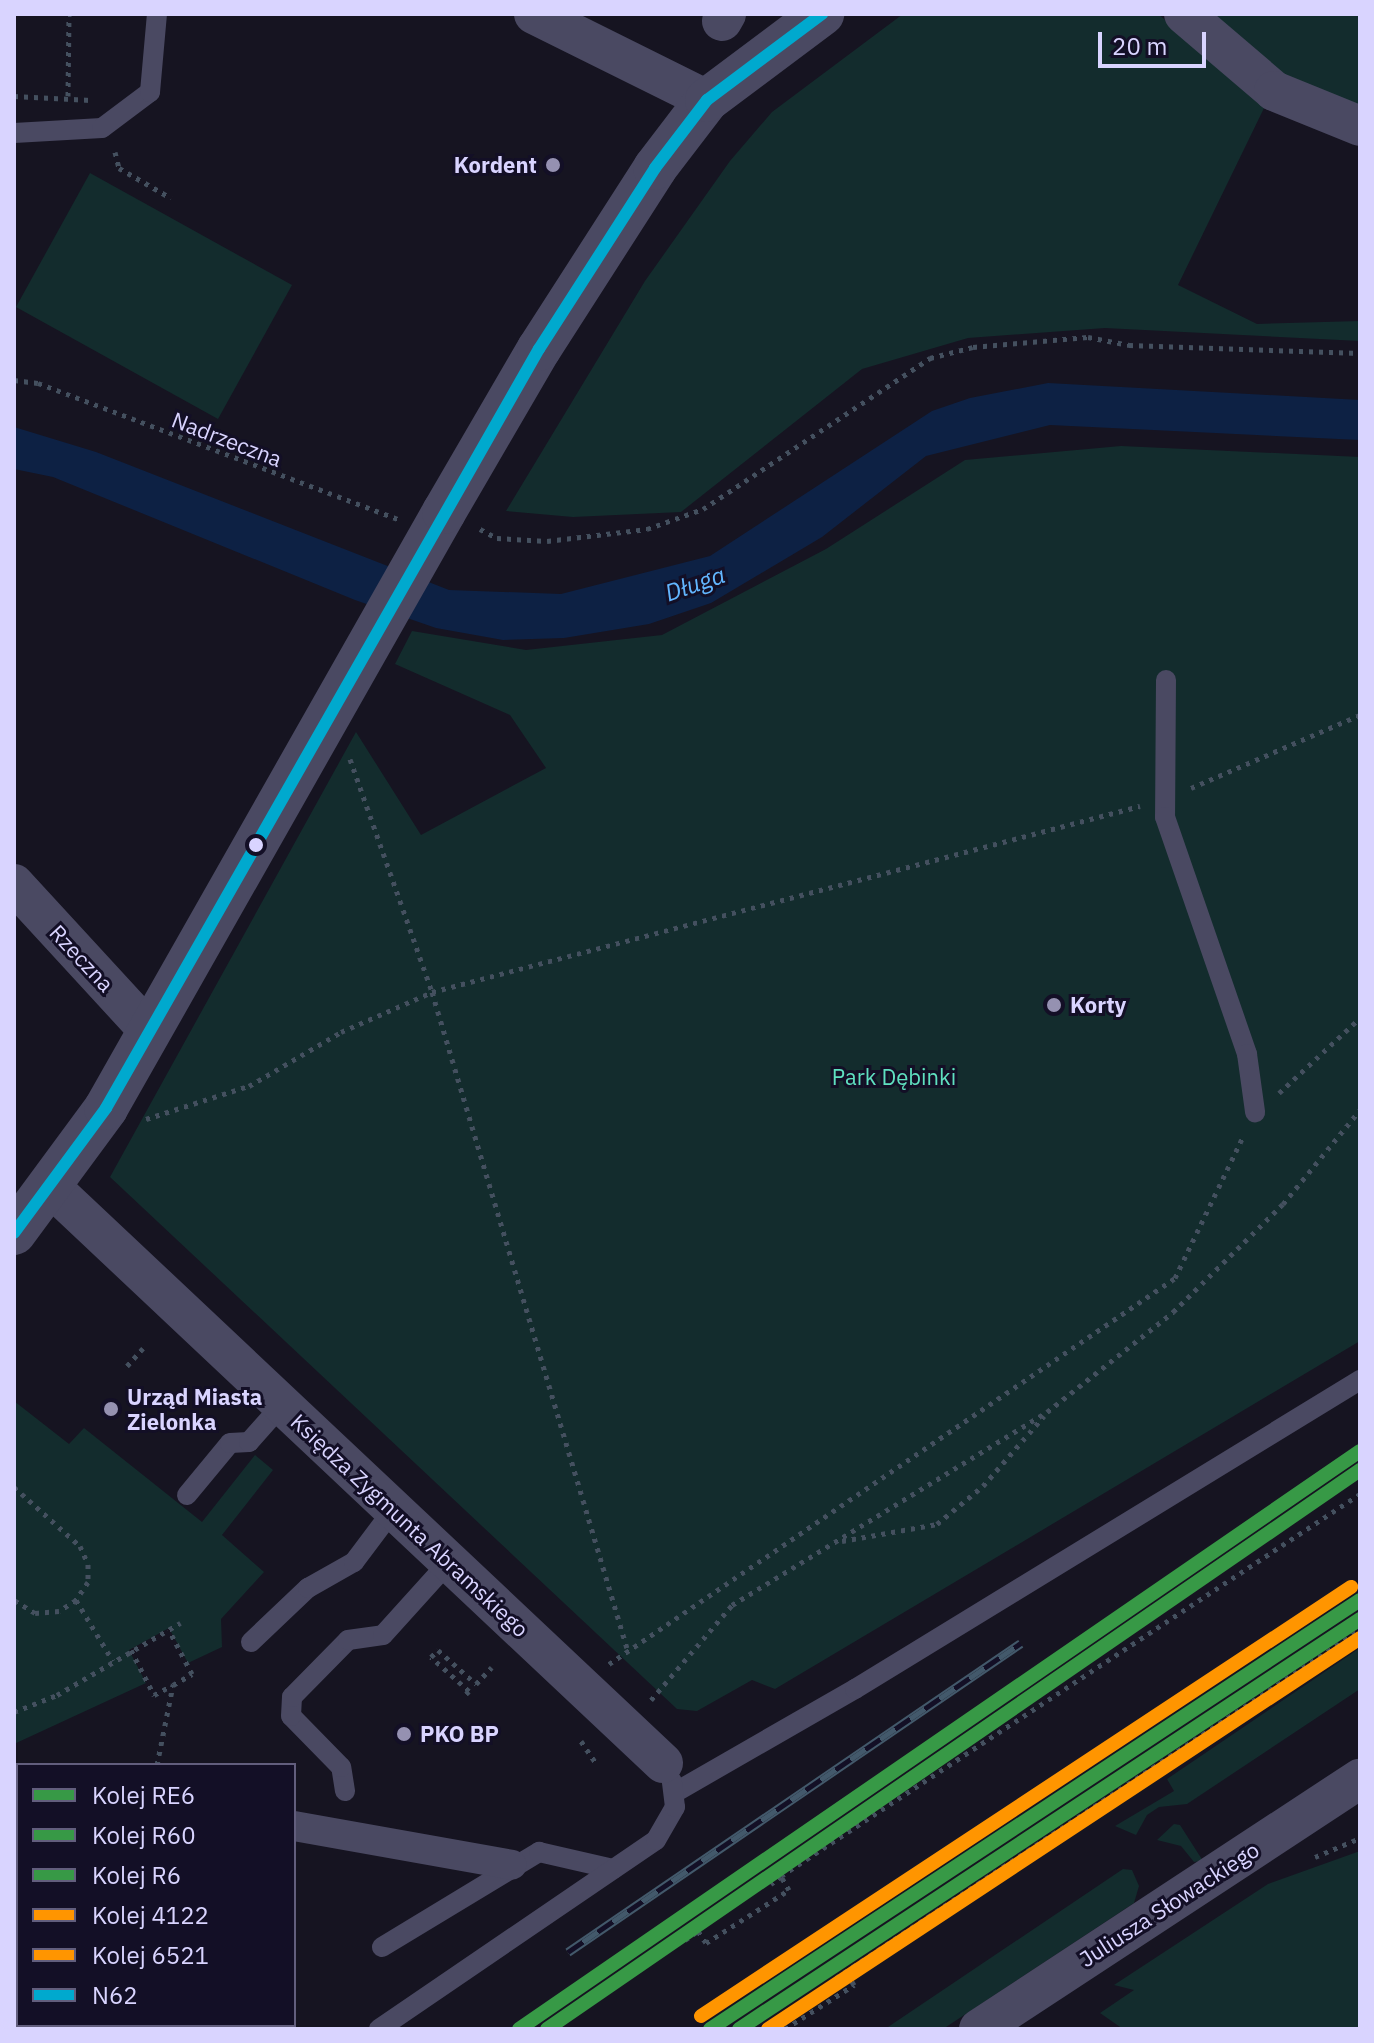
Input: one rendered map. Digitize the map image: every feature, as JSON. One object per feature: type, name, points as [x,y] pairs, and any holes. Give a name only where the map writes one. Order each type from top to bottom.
[{"type":"street","points":[[534,14],[707,100]]},
{"type":"street","points":[[14,1233],[52,1188],[150,1032],[369,645],[420,526],[548,336],[679,132],[707,100],[758,57],[822,14]]},
{"type":"street","points":[[1184,14],[1274,91],[1360,126]]},
{"type":"street","name":"Rzeczna","points":[[14,884],[150,1032]]},
{"type":"street","name":"Księdza Zygmunta Abramskiego","points":[[52,1188],[623,1725],[669,1778]]},
{"type":"street","name":"Juliusza Słowackiego","points":[[979,2029],[1360,1779]]},
{"type":"street","points":[[296,1826],[512,1865]]},
{"type":"lane","points":[[14,133],[102,128],[150,92],[157,14]]},
{"type":"lane","points":[[1166,680],[1162,801],[1247,1054],[1255,1112]]},
{"type":"lane","points":[[379,2029],[656,1840],[669,1822],[669,1778],[855,1689],[1360,1380]]},
{"type":"lane","points":[[187,1495],[230,1443],[249,1442],[282,1405]]},
{"type":"lane","points":[[251,1642],[308,1588],[354,1562],[393,1510]]},
{"type":"lane","points":[[345,1791],[341,1767],[291,1716],[292,1697],[348,1640],[383,1635],[449,1562]]},
{"type":"lane","points":[[382,1947],[512,1865],[539,1852],[613,1869]]},
{"type":"path","points":[[68,96],[69,14]]},
{"type":"path","points":[[475,527],[497,538],[547,541],[647,529],[689,514],[774,466],[930,358],[973,347],[1088,337],[1129,345],[1360,353]]},
{"type":"path","name":"Nadrzeczna","points":[[14,380],[38,383],[420,526]]},
{"type":"path","points":[[134,1122],[249,1086],[341,1032],[432,992],[1162,801],[1360,715]]},
{"type":"path","points":[[349,756],[432,992],[627,1648],[1175,1278],[1255,1112],[1360,1018]]},
{"type":"path","points":[[623,1725],[732,1605],[1047,1412],[1173,1312],[1283,1204],[1360,1110]]},
{"type":"path","points":[[127,1366],[143,1348]]},
{"type":"path","points":[[837,1542],[937,1524],[983,1486],[1047,1412]]},
{"type":"path","points":[[14,1487],[80,1546],[88,1564],[88,1582],[76,1600],[59,1611],[35,1613],[14,1600]]},
{"type":"path","points":[[771,1884],[1360,1494]]},
{"type":"path","points":[[76,1600],[114,1661]]},
{"type":"path","points":[[14,1712],[47,1700],[180,1623]]},
{"type":"path","points":[[131,1650],[154,1695],[192,1674],[169,1630]]},
{"type":"path","points":[[836,1978],[1360,1630]]},
{"type":"path","points":[[476,1684],[438,1650],[431,1657],[468,1693],[492,1667]]},
{"type":"path","points":[[157,1763],[173,1685]]},
{"type":"path","points":[[1351,1841],[1360,1838]]},
{"type":"path","points":[[685,1940],[698,1931],[706,1943],[789,1890],[781,1876]]},
{"type":"path","points":[[785,2029],[854,1985],[847,1973]]},
{"type":"path","points":[[758,2029],[766,2029]]},
{"type":"green space","points":[[903,14],[1158,14],[1266,104],[1178,285],[1257,324],[1360,321],[1360,341],[1105,328],[968,338],[862,369],[681,512],[573,517],[506,511],[645,281],[730,161],[772,112]]},
{"type":"green space","points":[[1207,14],[1360,14],[1360,108],[1282,75]]},
{"type":"green space","points":[[90,173],[292,285],[218,419],[16,307]]},
{"type":"green space","name":"Park Dębinki","points":[[1121,446],[1360,457],[1360,1341],[775,1689],[752,1680],[697,1711],[677,1709],[110,1177],[356,732],[421,835],[546,768],[510,715],[395,664],[412,631],[526,650],[662,635],[826,549],[965,460]]},
{"type":"green space","points":[[14,1401],[69,1444],[84,1428],[202,1522],[255,1455],[273,1470],[222,1535],[264,1572],[221,1619],[222,1647],[188,1663],[169,1628],[129,1650],[146,1683],[14,1744]]},
{"type":"green space","points":[[1360,1648],[1360,1689],[1187,1804],[1159,1807],[1147,1815],[1136,1835],[1115,1826],[1174,1791],[1167,1779]]},
{"type":"green space","points":[[1174,1824],[1180,1825],[1203,1861],[1194,1862],[1181,1846],[1157,1840]]},
{"type":"green space","points":[[1360,1851],[1360,2029],[1123,2029],[1100,2013],[1134,1990],[1114,1985],[1268,1884]]},
{"type":"green space","points":[[1123,1869],[1132,1870],[1139,1886],[1134,1903],[943,2029],[885,2029]]},
{"type":"green space","points":[[69,2027],[186,2029],[70,2029]]},
{"type":"water","name":"Długa","points":[[1048,383],[1360,400],[1360,440],[1050,425],[926,456],[822,537],[711,603],[649,624],[564,638],[503,640],[436,628],[355,600],[53,477],[14,469],[14,427],[96,452],[449,590],[561,594],[710,556],[932,411],[970,398]]},
{"type":"railway","points":[[568,1952],[1021,1643]]},
{"type":"rail line","name":"R60","points":[[519,2029],[1360,1451]]},
{"type":"rail line","name":"R6","points":[[547,2029],[1360,1470]]},
{"type":"rail line","name":"4122","points":[[701,2016],[1351,1587]]},
{"type":"rail line","name":"RE6","points":[[710,2029],[1360,1600]]},
{"type":"rail line","name":"R6","points":[[739,2029],[1360,1619]]},
{"type":"rail line","name":"6521","points":[[768,2029],[1360,1638]]},
{"type":"transit line","name":"N62","points":[[14,1233],[106,1108],[539,349],[655,168],[707,100],[822,14]]},
{"type":"place","name":"Kordent","points":[[553,165]]},
{"type":"place","name":"Korty","points":[[1054,1005]]},
{"type":"place","name":"Urząd Miasta Zielonka","points":[[111,1409]]},
{"type":"place","name":"PKO BP","points":[[404,1734]]}]
